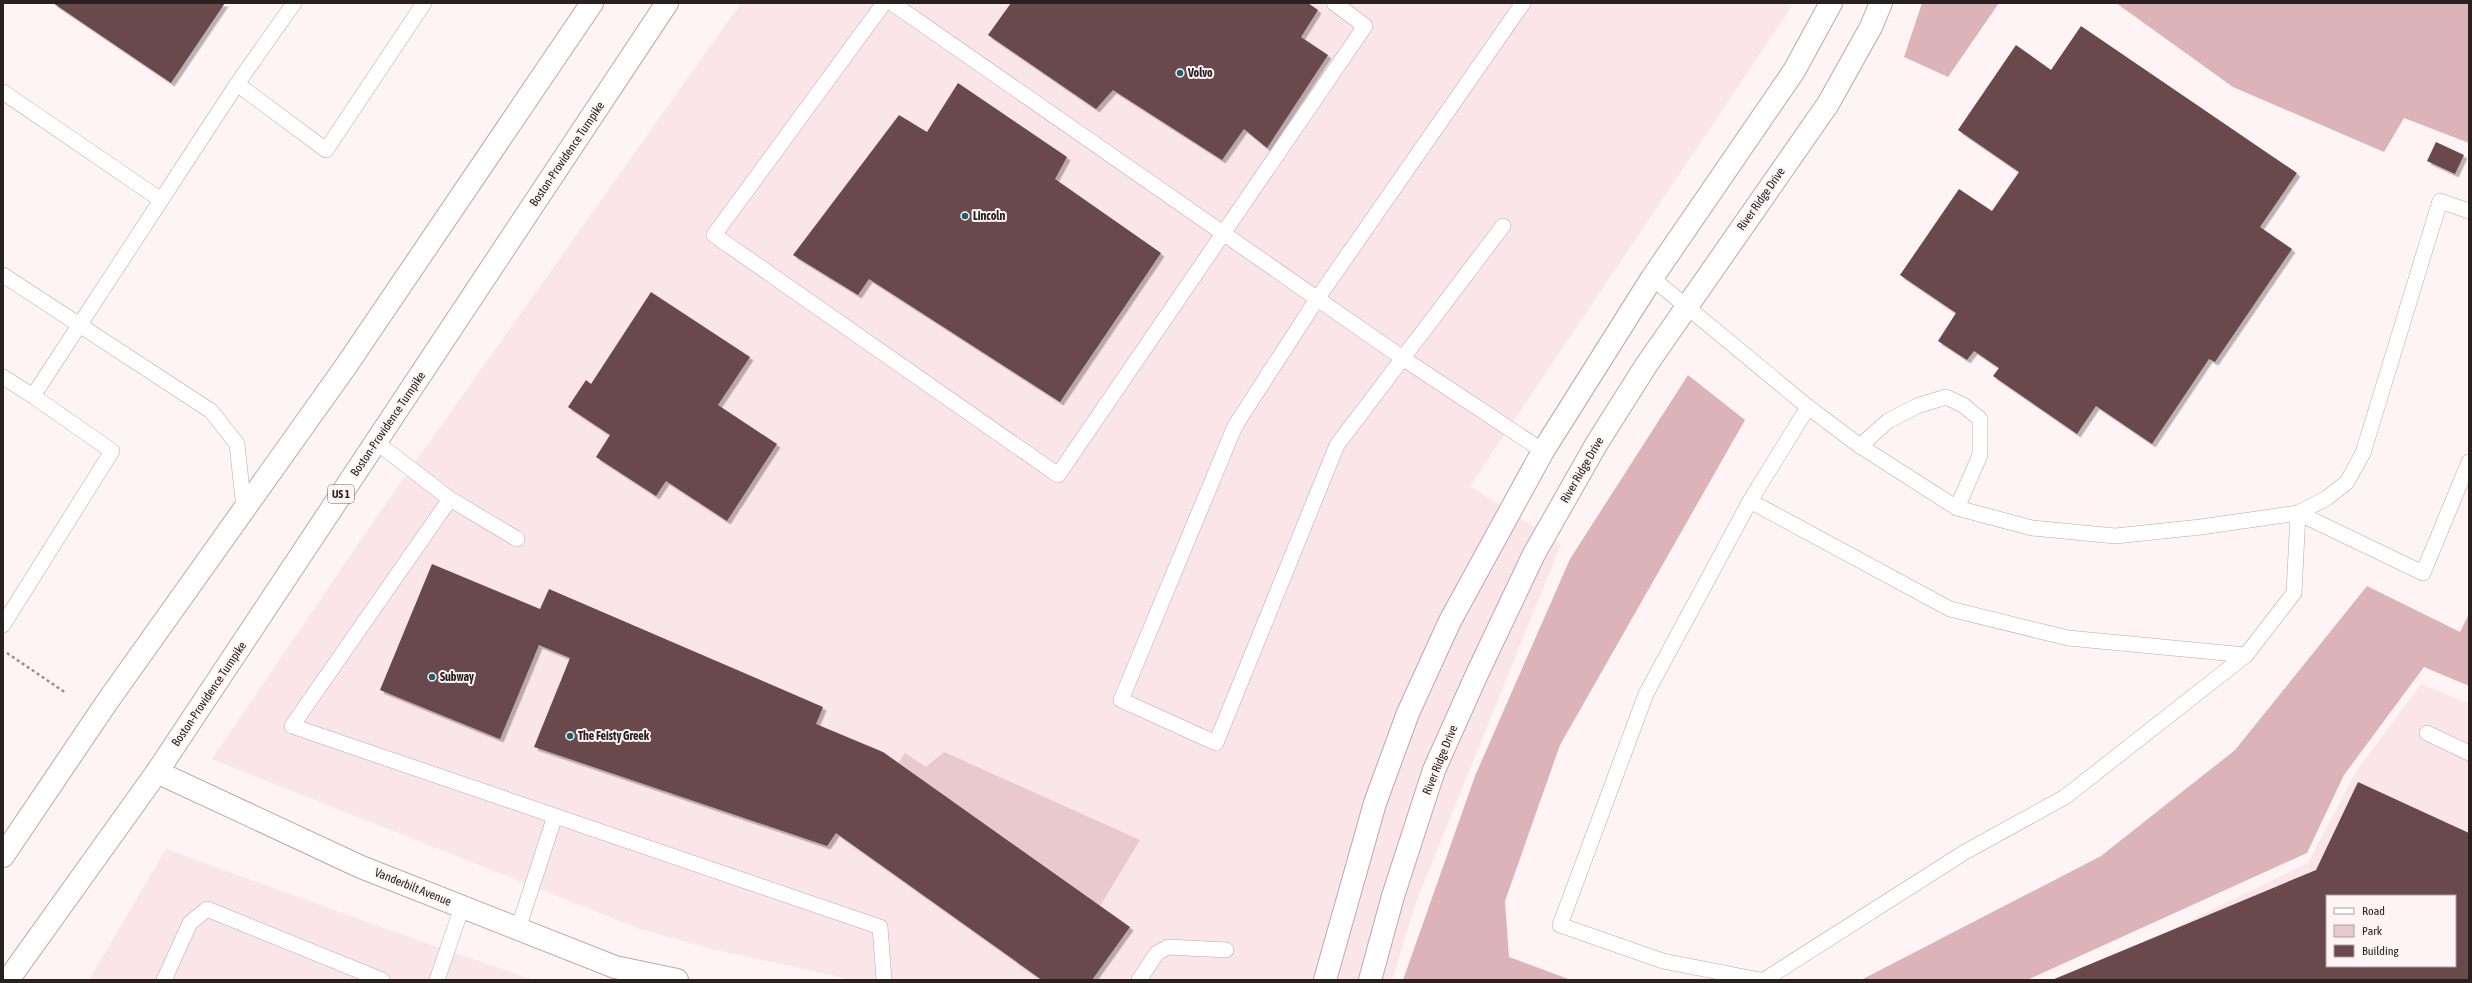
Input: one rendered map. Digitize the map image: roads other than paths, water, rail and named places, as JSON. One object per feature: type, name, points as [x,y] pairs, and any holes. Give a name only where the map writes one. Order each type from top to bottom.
[{"type":"street","points":[[3,856],[107,702],[346,366],[592,3]]},
{"type":"street","name":"Boston-Providence Turnpike","points":[[8,980],[157,772],[667,3]]},
{"type":"street","points":[[1324,980],[1375,803],[1408,713],[1450,621],[1543,451],[1652,278],[1794,71],[1831,3]]},
{"type":"street","name":"River Ridge Drive","points":[[1370,980],[1393,896],[1434,770],[1477,674],[1534,554],[1597,443],[1686,305],[1828,104],[1870,27],[1881,3]]},
{"type":"street","name":"Vanderbilt Avenue","points":[[157,772],[361,867],[615,967],[677,980]]},
{"type":"lane","points":[[34,396],[78,326],[237,84],[294,3]]},
{"type":"lane","points":[[237,84],[326,150],[424,3]]},
{"type":"lane","points":[[884,3],[714,235],[1058,475],[1365,26],[1334,3]]},
{"type":"lane","points":[[892,3],[1404,359],[1543,451]]},
{"type":"lane","points":[[1503,226],[1404,359],[1337,445],[1216,743],[1121,700],[1235,426],[1317,299],[1523,3]]},
{"type":"lane","points":[[3,92],[161,200]]},
{"type":"lane","points":[[1652,278],[1808,407],[1860,446],[1957,508],[2032,528],[2115,536],[2201,528],[2298,513],[2327,498],[2347,482],[2363,453],[2440,201],[2469,211]]},
{"type":"lane","points":[[3,275],[78,326],[211,411],[237,444],[244,509]]},
{"type":"lane","points":[[3,377],[34,396],[112,451],[3,625]]},
{"type":"lane","points":[[1860,446],[1888,421],[1917,406],[1946,397],[1963,404],[1980,418],[1980,455],[1957,508]]},
{"type":"lane","points":[[1760,980],[1663,961],[1560,925],[1646,694],[1750,501],[1808,407]]},
{"type":"lane","points":[[376,442],[450,499],[517,538]]},
{"type":"lane","points":[[2298,513],[2423,573],[2469,462]]},
{"type":"lane","points":[[450,499],[292,726],[880,927],[884,980]]},
{"type":"lane","points":[[1750,501],[1950,609],[2068,638],[2246,655]]},
{"type":"lane","points":[[1764,980],[1965,852],[2065,797],[2246,655],[2294,593],[2298,513]]},
{"type":"lane","points":[[2427,733],[2469,753]]},
{"type":"lane","points":[[518,929],[555,816]]},
{"type":"lane","points":[[437,980],[462,907]]},
{"type":"lane","points":[[164,980],[190,923],[207,910],[382,980]]},
{"type":"lane","points":[[1139,980],[1156,953],[1168,947],[1226,950]]},
{"type":"place","name":"Volvo","points":[[1180,73]]},
{"type":"place","name":"Lincoln","points":[[965,216]]},
{"type":"place","name":"Subway","points":[[432,677]]},
{"type":"place","name":"The Feisty Greek","points":[[570,736]]}]
